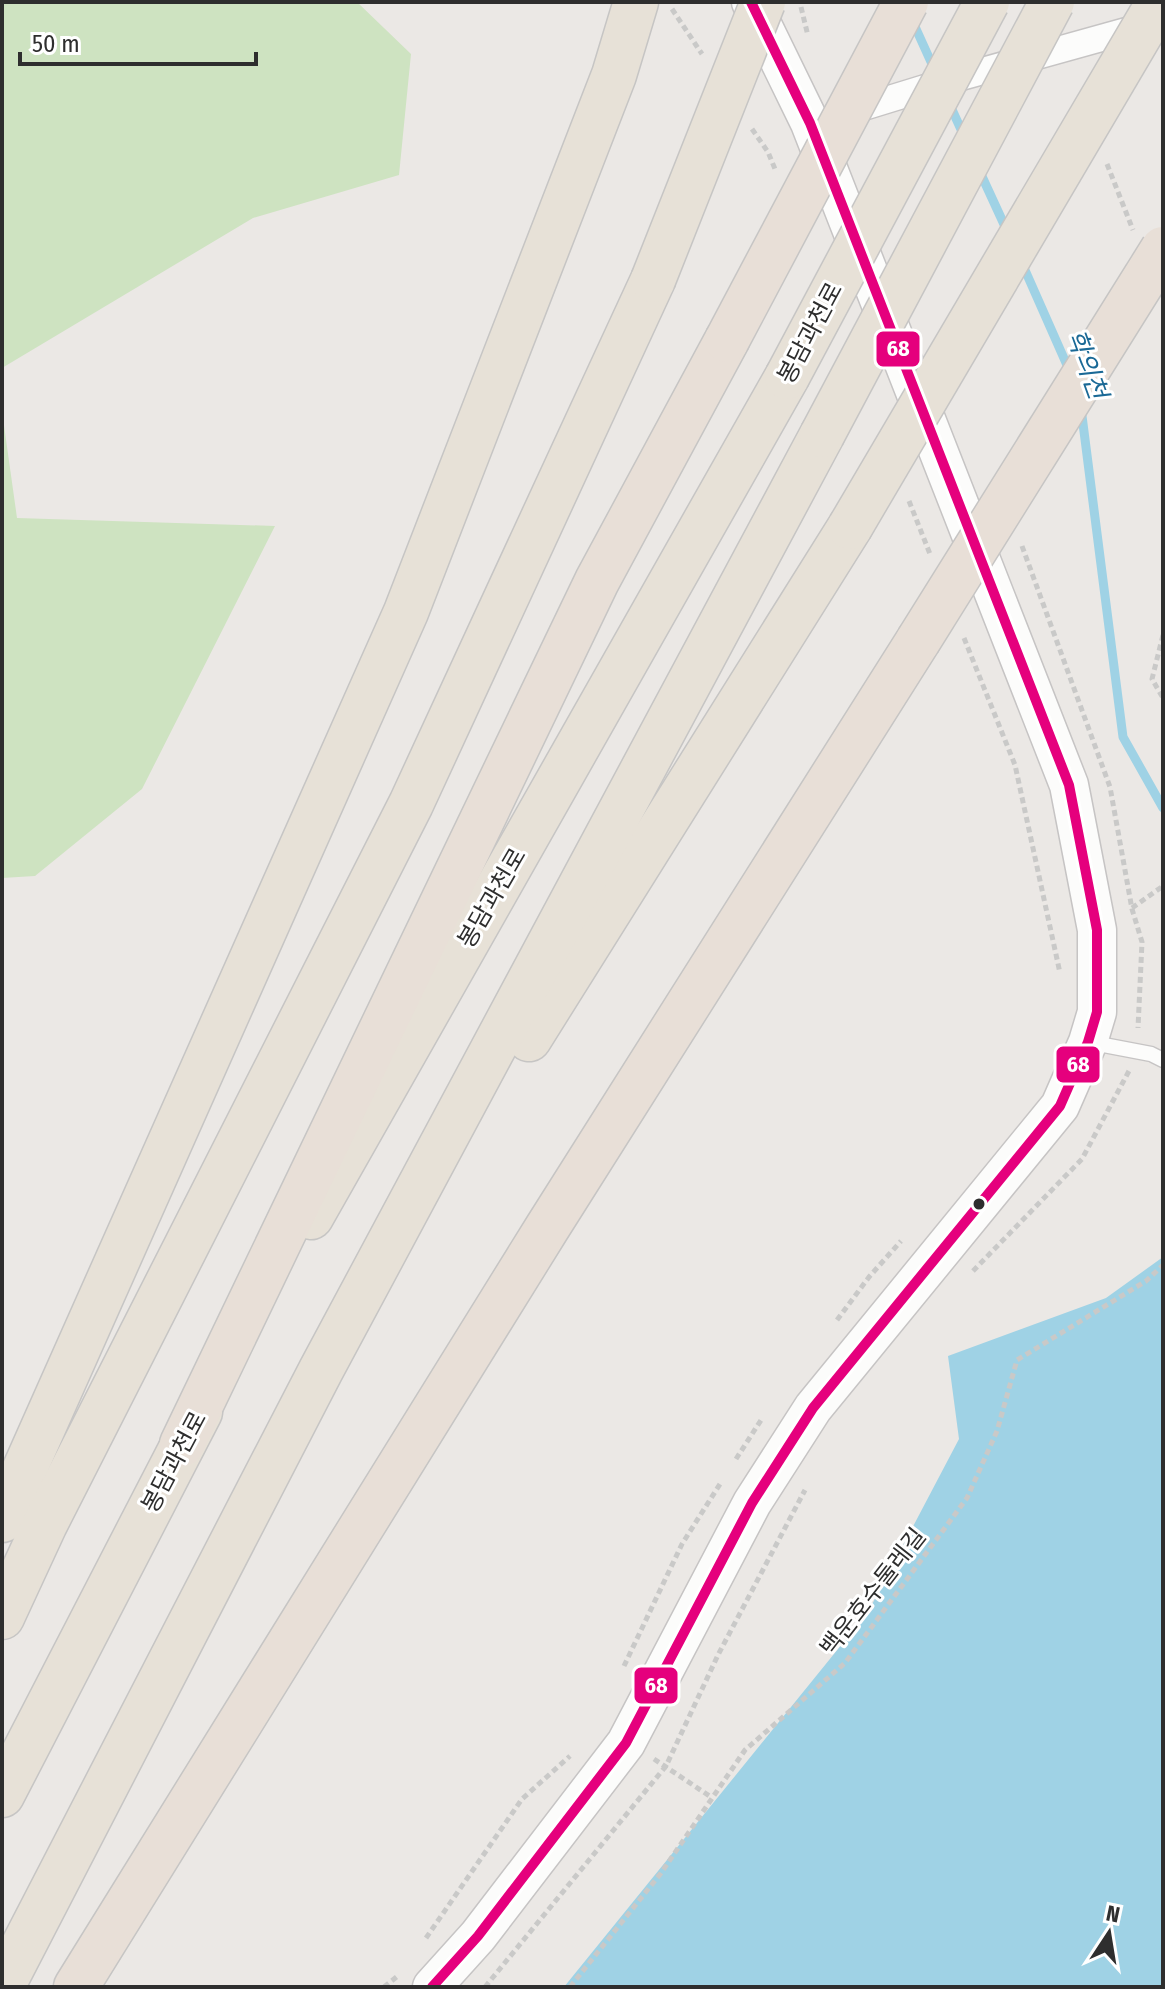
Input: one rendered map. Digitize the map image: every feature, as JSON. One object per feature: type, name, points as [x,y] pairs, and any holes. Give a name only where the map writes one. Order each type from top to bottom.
[{"type":"highway","points":[[2,1520],[406,612],[614,75],[636,2]]},
{"type":"highway","points":[[2,1617],[45,1524],[411,804],[653,280],[763,2]]},
{"type":"highway","points":[[182,1444],[597,581],[906,2]]},
{"type":"highway","name":"봉담과천로","points":[[2,1795],[182,1444],[787,377],[987,2]]},
{"type":"highway","points":[[2,1987],[321,1370],[1052,2]]},
{"type":"highway","points":[[321,1370],[850,527],[1159,2]]},
{"type":"highway","points":[[76,1987],[530,1255],[1163,249]]},
{"type":"main road","points":[[432,1987],[478,1936],[626,1743],[752,1503],[813,1408],[1060,1106],[1088,1042],[1097,1012],[1097,930],[1069,785],[810,123],[751,2]]},
{"type":"street","points":[[810,123],[1163,21]]},
{"type":"lane","points":[[1088,1042],[1151,1054],[1163,1060]]},
{"type":"path","points":[[1163,635],[1152,679],[1163,698]]},
{"type":"path","points":[[1132,909],[1163,886]]},
{"type":"path","points":[[964,1281],[1082,1159],[1131,1068],[1140,1013]]},
{"type":"path","name":"백운호수둘레길","points":[[570,1987],[661,1873],[745,1750],[845,1663],[967,1498],[997,1431],[1017,1360],[1146,1281],[1163,1265]]},
{"type":"path","points":[[485,1987],[666,1766],[718,1655],[806,1489]]},
{"type":"path","points":[[626,1743],[711,1797]]},
{"type":"green space","points":[[2,2],[357,2],[411,54],[399,175],[253,218],[2,368]]},
{"type":"green space","points":[[2,411],[17,518],[275,526],[142,789],[35,876],[2,878]]},
{"type":"water","points":[[1163,1257],[1163,1987],[564,1987],[868,1612],[959,1439],[948,1356],[1106,1298]]},
{"type":"waterway","name":"학의천","points":[[912,20],[936,73]]},
{"type":"waterway","name":"학의천","points":[[948,101],[965,138]]},
{"type":"waterway","name":"학의천","points":[[979,170],[1008,233]]},
{"type":"waterway","name":"학의천","points":[[1021,261],[1070,372]]},
{"type":"waterway","name":"학의천","points":[[1081,408],[1123,737],[1163,808]]},
{"type":"transit line","name":"68","points":[[432,1987],[478,1936],[626,1743],[752,1503],[813,1408],[1060,1106],[1088,1042],[1097,1012],[1097,930],[1069,785],[810,123],[751,2]]}]
